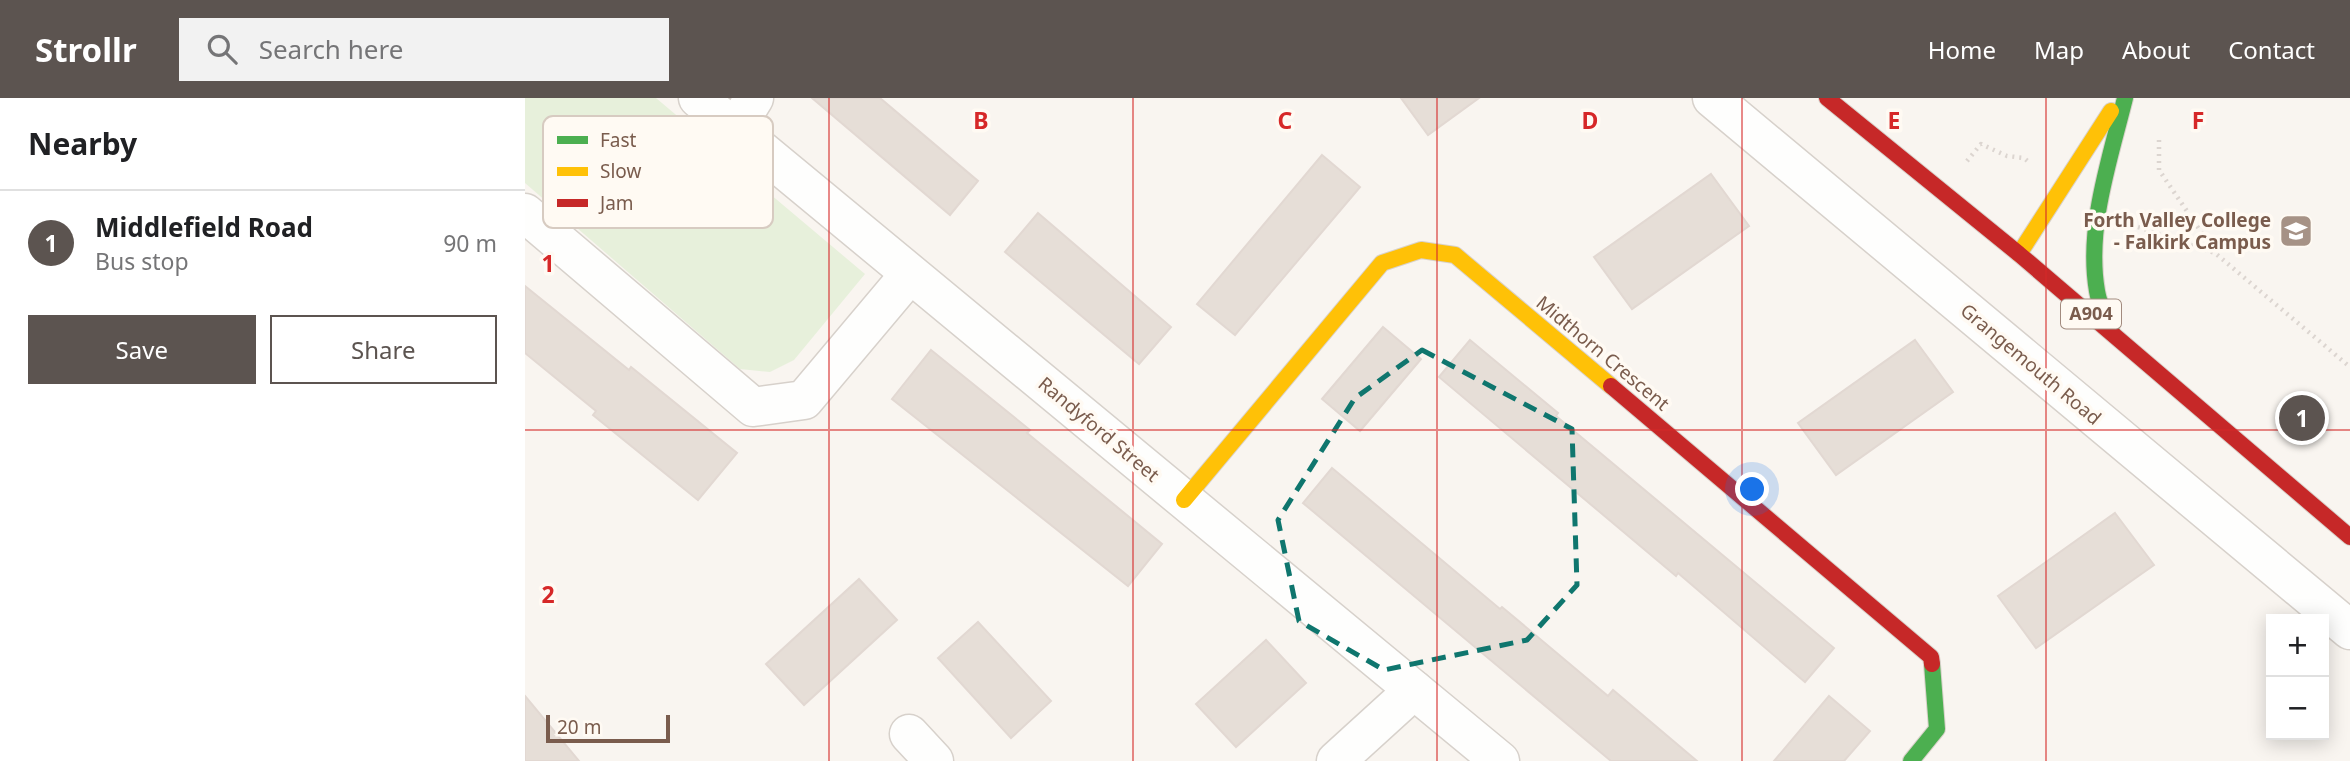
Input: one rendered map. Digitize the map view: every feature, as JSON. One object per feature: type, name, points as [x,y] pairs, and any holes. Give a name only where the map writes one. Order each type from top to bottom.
[{"type":"street","name":"Randyford Street","points":[[698,98],[745,113]]},
{"type":"street","name":"Grangemouth Road","points":[[1711,98],[2350,630]]},
{"type":"street","name":"A904","points":[[1828,98],[2112,332],[2350,537]]},
{"type":"street","points":[[2019,254],[2119,98]]},
{"type":"street","points":[[2112,332],[2098,293],[2095,259],[2109,161],[2126,98]]},
{"type":"street","name":"Randyford Street","points":[[773,140],[910,274],[1500,761]]},
{"type":"street","points":[[525,213],[753,407],[804,400],[910,274]]},
{"type":"street","name":"Midthorn Crescent","points":[[1184,500],[1382,262],[1422,250],[1455,256],[1931,657],[1937,729],[1911,761]]},
{"type":"street","points":[[1336,761],[1414,690]]},
{"type":"path","points":[[2159,135],[2159,170],[2215,253],[2350,367]]},
{"type":"path","points":[[1941,190],[1981,144],[2007,156],[2024,158],[2059,193]]},
{"type":"path","points":[[2100,215],[2215,253]]},
{"type":"highlighted area","points":[[1422,350],[1572,429],[1577,585],[1527,640],[1384,670],[1299,621],[1278,520],[1355,398]]},
{"type":"green space","points":[[525,98],[656,98],[677,116],[543,116],[543,199],[525,183]]},
{"type":"green space","points":[[773,197],[865,274],[794,360],[770,372],[740,369],[577,228],[773,228]]},
{"type":"building","points":[[812,98],[880,98],[978,181],[950,215]]},
{"type":"building","points":[[1401,98],[1479,98],[1428,135]]},
{"type":"building","points":[[1322,155],[1360,187],[1235,335],[1197,304]]},
{"type":"building","points":[[1711,174],[1749,226],[1632,309],[1594,257]]},
{"type":"building","points":[[1038,213],[1171,327],[1139,364],[1005,252]]},
{"type":"building","points":[[525,286],[737,453],[698,500],[593,415],[596,411],[525,353]]},
{"type":"building","points":[[1383,327],[1421,359],[1360,431],[1322,399]]},
{"type":"building","points":[[1470,340],[1558,413],[1556,416],[1834,648],[1805,682],[1678,573],[1676,576],[1439,377]]},
{"type":"building","points":[[1915,340],[1953,392],[1836,475],[1798,423]]},
{"type":"building","points":[[931,350],[1030,430],[1027,433],[1162,544],[1128,586],[892,399]]},
{"type":"building","points":[[1332,468],[1608,696],[1613,690],[1697,761],[1611,761],[1303,503]]},
{"type":"building","points":[[2115,513],[2154,565],[2036,648],[1998,596]]},
{"type":"building","points":[[859,579],[897,620],[804,705],[766,664]]},
{"type":"building","points":[[978,622],[1051,701],[1011,738],[938,658]]},
{"type":"building","points":[[1266,640],[1306,683],[1236,747],[1196,704]]},
{"type":"building","points":[[525,696],[579,761],[525,761]]},
{"type":"building","points":[[1829,696],[1870,731],[1844,761],[1774,761]]},
{"type":"traffic: fast","points":[[2112,332],[2098,296],[2094,267],[2095,243],[2101,194],[2125,98]]},
{"type":"traffic: fast","points":[[1911,761],[1937,729],[1932,664]]},
{"type":"traffic: slow","points":[[2019,254],[2111,111]]},
{"type":"traffic: slow","points":[[1184,500],[1382,263],[1421,250],[1455,255],[1611,386]]},
{"type":"traffic: jam","points":[[1827,98],[2019,254],[2350,537]]},
{"type":"traffic: jam","points":[[1611,386],[1931,657],[1932,664]]},
{"type":"place","name":"Forth Valley College - Falkirk Campus","points":[[2296,231]]},
{"type":"place","name":"Middlefield Road","points":[[2302,418]]}]
